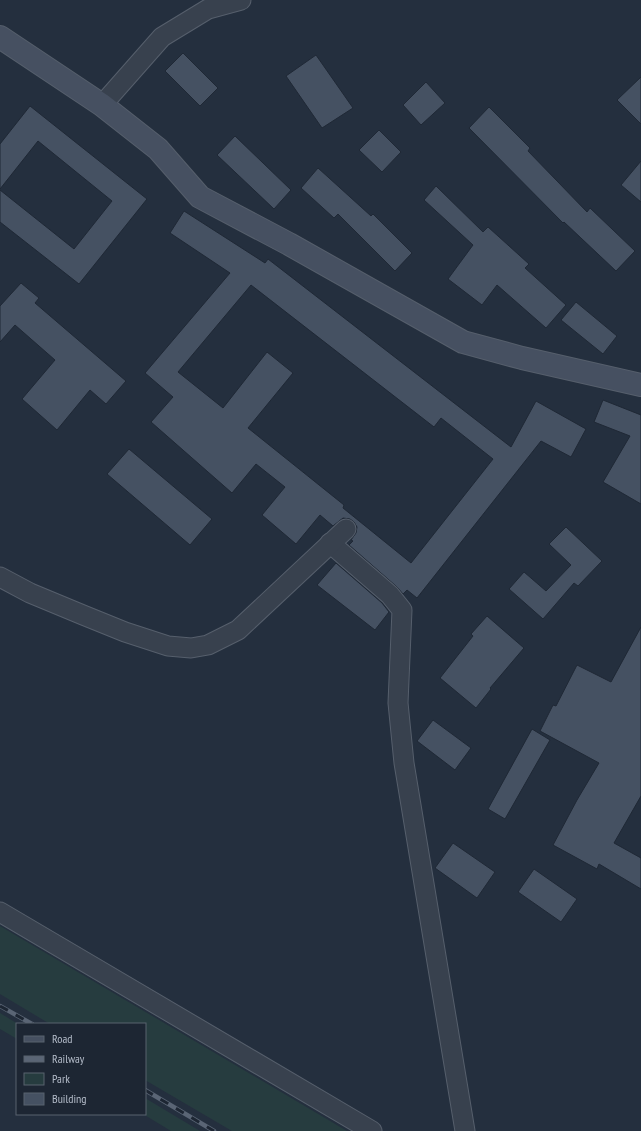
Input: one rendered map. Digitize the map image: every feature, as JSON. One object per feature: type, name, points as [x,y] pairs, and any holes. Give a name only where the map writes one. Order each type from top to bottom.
[{"type":"street","points":[[102,105],[162,37],[208,9],[241,0]]},
{"type":"street","points":[[0,37],[102,105],[158,149],[200,197],[289,244],[463,342],[522,358],[641,385]]},
{"type":"street","points":[[0,578],[30,593],[125,632],[168,646],[191,648],[208,645],[238,630],[346,529]]},
{"type":"street","points":[[330,544],[390,595],[402,610],[398,703],[404,763],[465,1131]]},
{"type":"street","points":[[0,912],[372,1131]]},
{"type":"green space","points":[[0,926],[347,1131],[232,1131],[146,1081],[146,1023],[48,1023],[0,994]]},
{"type":"green space","points":[[0,1013],[16,1023],[16,1038],[0,1029]]},
{"type":"green space","points":[[146,1099],[200,1131],[171,1131],[145,1115],[146,1115]]},
{"type":"building","points":[[183,53],[218,88],[200,106],[165,71]]},
{"type":"building","points":[[316,55],[353,108],[322,128],[286,76]]},
{"type":"building","points":[[641,77],[641,124],[617,100]]},
{"type":"building","points":[[426,82],[445,103],[421,125],[403,105]]},
{"type":"building","points":[[30,106],[147,199],[79,284],[0,222],[0,190],[74,249],[112,201],[38,141],[0,189],[0,144]]},
{"type":"building","points":[[489,107],[530,148],[528,151],[587,212],[590,208],[635,251],[616,271],[564,222],[563,223],[469,128]]},
{"type":"building","points":[[379,130],[401,152],[382,172],[359,150]]},
{"type":"building","points":[[235,136],[291,190],[274,209],[217,155]]},
{"type":"building","points":[[641,161],[641,202],[621,185]]},
{"type":"building","points":[[318,168],[371,216],[373,214],[412,253],[395,271],[338,214],[334,218],[301,188]]},
{"type":"building","points":[[436,186],[483,232],[488,227],[529,264],[525,268],[566,305],[546,328],[497,285],[482,305],[448,279],[473,245],[424,200]]},
{"type":"building","points":[[184,211],[265,263],[268,259],[511,447],[536,401],[586,429],[571,457],[541,441],[417,598],[407,590],[403,594],[349,545],[353,541],[351,540],[356,533],[357,527],[350,519],[343,518],[333,526],[320,515],[296,544],[262,515],[285,487],[256,464],[232,493],[151,422],[173,397],[145,373],[230,273],[170,233]],"holes":[[[251,285],[434,427],[441,418],[493,459],[411,563],[343,508],[344,505],[248,428],[293,373],[267,352],[223,408],[178,372]]]},
{"type":"building","points":[[21,283],[39,298],[35,303],[126,381],[106,404],[90,390],[57,430],[22,399],[55,360],[15,325],[0,342],[0,306]]},
{"type":"building","points":[[576,302],[617,336],[603,354],[561,320]]},
{"type":"building","points":[[603,400],[641,415],[641,504],[603,482],[630,436],[594,422]]},
{"type":"building","points":[[129,449],[212,519],[190,545],[107,474]]},
{"type":"building","points":[[566,527],[602,561],[578,586],[574,583],[543,619],[509,589],[524,572],[546,591],[571,565],[549,544]]},
{"type":"building","points":[[336,563],[382,603],[389,612],[375,630],[317,585]]},
{"type":"building","points":[[487,616],[524,648],[490,688],[491,689],[476,708],[440,678],[473,636],[471,634]]},
{"type":"building","points":[[641,627],[641,796],[614,843],[641,858],[641,889],[599,864],[597,869],[553,845],[599,763],[540,731],[553,705],[556,706],[577,665],[611,682]]},
{"type":"building","points":[[433,720],[471,748],[455,770],[417,741]]},
{"type":"building","points":[[532,729],[550,740],[505,819],[488,809]]},
{"type":"building","points":[[453,843],[495,872],[477,898],[435,868]]},
{"type":"building","points":[[534,869],[577,899],[561,922],[518,892]]},
{"type":"railway","points":[[0,1006],[30,1023]]},
{"type":"railway","points":[[146,1091],[214,1131]]}]
